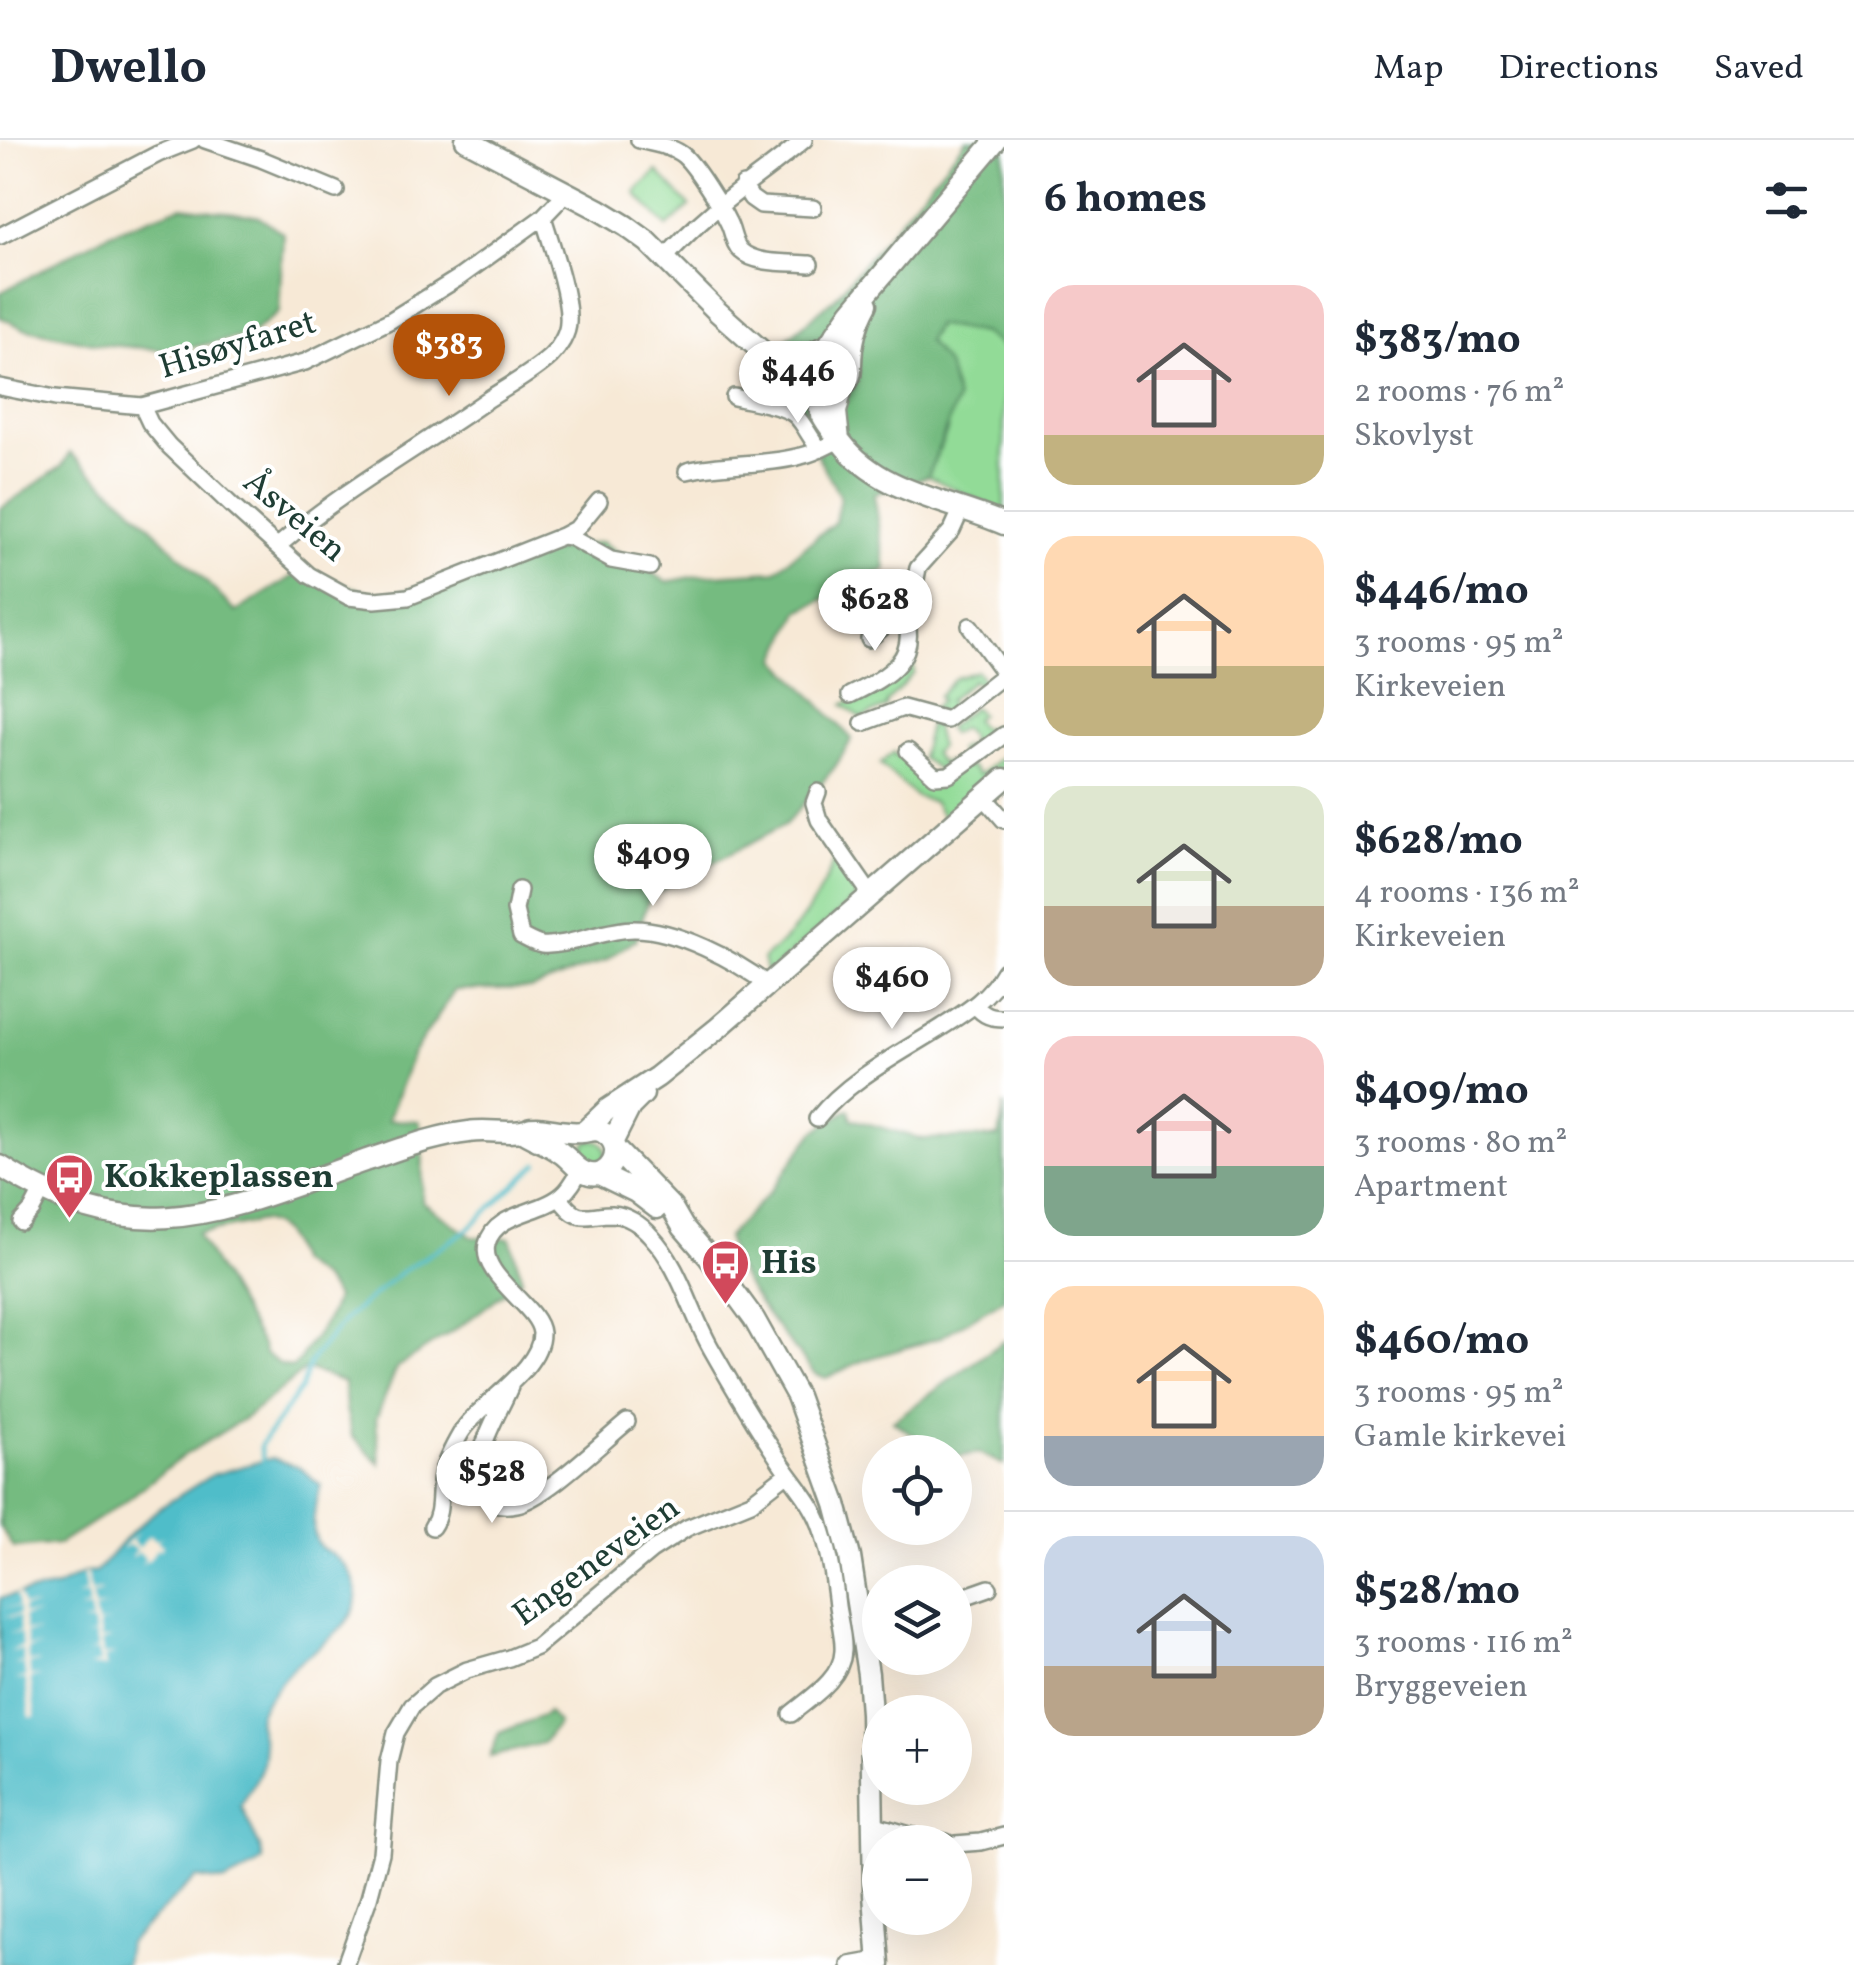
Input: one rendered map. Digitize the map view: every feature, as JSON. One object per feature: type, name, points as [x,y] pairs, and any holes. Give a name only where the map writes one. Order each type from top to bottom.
[{"type":"main road","points":[[466,140],[626,226],[665,258],[764,354],[829,391],[842,387]]},
{"type":"main road","points":[[996,140],[808,360],[807,374],[814,384],[830,444],[849,453],[878,476],[1004,524]]},
{"type":"main road","points":[[830,444],[842,387],[850,378],[851,345],[859,318],[884,272]]},
{"type":"main road","points":[[752,341],[802,352],[840,349],[851,365]]},
{"type":"main road","points":[[658,1077],[608,1109],[573,1142],[571,1149],[584,1169],[605,1172],[614,1162],[614,1145],[630,1106],[658,1077],[1004,779]]},
{"type":"main road","points":[[0,1166],[42,1191],[99,1213],[161,1218],[197,1216],[244,1205],[432,1139],[473,1131],[532,1128],[604,1132],[672,1208],[754,1320],[796,1396],[836,1504],[862,1598]]},
{"type":"main road","points":[[521,1131],[584,1169],[636,1192],[683,1227]]},
{"type":"main road","points":[[871,1675],[878,1962]]},
{"type":"street","points":[[0,236],[192,140]]},
{"type":"street","points":[[205,140],[336,190]]},
{"type":"street","points":[[640,140],[684,156],[719,205],[743,253],[758,259],[810,264]]},
{"type":"street","points":[[665,258],[719,205],[804,140]]},
{"type":"street","points":[[744,185],[760,205],[813,208]]},
{"type":"street","name":"Hisøyfaret","points":[[0,387],[55,398],[142,406],[275,371],[330,351],[391,320],[460,277],[543,217],[567,192]]},
{"type":"street","points":[[278,546],[364,480],[551,356],[568,323],[559,271],[543,217]]},
{"type":"street","points":[[734,397],[789,410],[809,438],[830,444]]},
{"type":"street","name":"Åsveien","points":[[142,406],[150,424],[168,446],[309,576],[348,597],[408,597],[562,536],[577,528],[599,501]]},
{"type":"street","points":[[688,470],[713,464],[766,463],[803,456],[830,444]]},
{"type":"street","points":[[869,639],[903,610],[913,594],[918,568],[952,530],[962,508]]},
{"type":"street","points":[[562,536],[611,560],[650,566]]},
{"type":"street","points":[[850,695],[881,680],[905,655],[910,638],[903,610]]},
{"type":"street","points":[[863,723],[904,708],[947,720],[1004,674],[970,626]]},
{"type":"street","points":[[908,751],[934,776],[948,776],[1004,734]]},
{"type":"street","points":[[818,792],[814,803],[818,820],[870,895]]},
{"type":"street","points":[[984,797],[1004,820]]},
{"type":"street","points":[[518,890],[516,910],[521,936],[540,945],[637,929],[705,949],[742,966],[768,985]]},
{"type":"street","points":[[817,1120],[844,1090],[976,1006],[996,986],[1004,971]]},
{"type":"street","points":[[976,1006],[983,1014],[1004,1018]]},
{"type":"street","points":[[432,1527],[439,1510],[442,1475],[462,1430],[514,1378],[538,1350],[541,1338],[540,1325],[494,1271],[487,1256],[487,1244],[503,1223],[560,1198],[584,1169]]},
{"type":"street","points":[[21,1222],[42,1191]]},
{"type":"street","points":[[560,1198],[568,1210],[579,1216],[625,1216],[649,1232],[668,1256],[708,1344],[752,1420],[806,1497],[820,1524],[831,1561],[844,1652],[833,1678],[791,1714]]},
{"type":"street","points":[[514,1378],[480,1464],[482,1485],[493,1503],[520,1504],[541,1493],[627,1422]]},
{"type":"street","name":"Engeneveien","points":[[345,1965],[381,1853],[389,1762],[396,1732],[412,1706],[435,1686],[467,1670],[536,1647],[651,1551],[687,1528],[751,1502],[788,1473]]},
{"type":"street","points":[[972,1594],[988,1588]]},
{"type":"street","points":[[872,1824],[876,1825]]},
{"type":"street","points":[[972,1843],[1004,1836]]},
{"type":"street","points":[[850,1965],[878,1962]]},
{"type":"green space","points":[[966,140],[1004,140],[1004,348],[983,333],[936,325],[927,341],[947,365],[957,400],[928,476],[874,494],[886,570],[799,611],[777,659],[852,739],[835,767],[786,824],[650,896],[635,940],[605,961],[532,988],[455,990],[412,1055],[388,1120],[419,1121],[423,1137],[422,1202],[472,1237],[510,1238],[522,1279],[462,1325],[397,1367],[376,1419],[380,1464],[352,1436],[344,1382],[306,1369],[248,1416],[183,1456],[124,1502],[59,1544],[13,1548],[0,1526],[0,509],[62,466],[70,453],[128,504],[236,612],[303,570],[378,596],[453,581],[526,555],[601,542],[667,582],[775,571],[835,522],[840,497],[801,421],[755,366],[834,299]],"holes":[[[261,1221],[286,1237],[298,1263],[324,1282],[335,1298],[324,1324],[292,1368],[264,1353],[197,1234]]]},
{"type":"green space","points":[[657,171],[690,206],[667,227],[635,193]]},
{"type":"green space","points":[[182,206],[258,216],[283,233],[279,312],[250,335],[175,351],[98,344],[23,328],[0,317],[0,293],[110,233]]},
{"type":"green space","points":[[937,325],[983,333],[1004,348],[1004,513],[928,476],[948,429],[927,341]]},
{"type":"green space","points":[[912,650],[914,673],[886,707],[861,718],[843,705],[876,687]]},
{"type":"green space","points":[[977,671],[985,682],[980,687],[973,680],[948,701],[953,709],[945,714],[931,710],[955,678]]},
{"type":"green space","points":[[973,707],[980,714],[974,719],[983,729],[990,730],[995,725],[1000,732],[965,759],[958,750],[963,746],[966,749],[971,739],[962,728],[951,734],[947,728]]},
{"type":"green space","points":[[930,721],[939,743],[933,753],[941,764],[954,759],[956,766],[942,772],[921,758]]},
{"type":"green space","points":[[894,752],[896,756],[906,755],[929,776],[970,766],[979,775],[1004,755],[1004,765],[985,782],[985,788],[945,821],[934,802],[916,797],[880,764]]},
{"type":"green space","points":[[838,852],[865,890],[771,971],[766,971],[763,959],[808,911]]},
{"type":"green space","points":[[1004,1104],[1004,1299],[939,1338],[864,1360],[826,1378],[815,1374],[750,1290],[731,1254],[727,1237],[769,1193],[814,1132],[849,1109],[852,1119],[922,1139],[999,1137]]},
{"type":"green space","points":[[594,1140],[603,1143],[603,1161],[594,1164],[585,1161],[582,1152],[585,1143]]},
{"type":"green space","points":[[1004,1341],[1004,1465],[979,1453],[972,1454],[972,1435],[913,1435],[893,1421]]},
{"type":"green space","points":[[548,1712],[558,1723],[543,1743],[490,1757],[499,1733]]},
{"type":"water","points":[[272,1458],[299,1467],[321,1485],[314,1515],[316,1539],[350,1573],[357,1598],[351,1616],[290,1670],[260,1713],[263,1763],[241,1806],[263,1860],[225,1882],[196,1878],[128,1943],[125,1965],[0,1965],[0,1598],[57,1587],[83,1573],[96,1572],[158,1509],[212,1475]]},
{"type":"pier","points":[[139,1531],[132,1541],[139,1548],[149,1535],[156,1540],[163,1535],[157,1541],[163,1546],[141,1566],[145,1558],[139,1552],[131,1558],[136,1550],[129,1545],[122,1550]]},
{"type":"pier","points":[[83,1573],[91,1592],[105,1590],[91,1595],[94,1608],[108,1606],[94,1610],[97,1624],[110,1621],[98,1625],[100,1640],[114,1638],[101,1642],[103,1656],[117,1653],[104,1658],[106,1667],[89,1666],[101,1663],[98,1651],[87,1653],[98,1649],[95,1636],[84,1638],[95,1635],[93,1623],[81,1623],[92,1621],[90,1609],[78,1610],[89,1607],[87,1594],[75,1596],[86,1592]]},
{"type":"pier","points":[[16,1594],[23,1606],[38,1606],[22,1608],[23,1615],[39,1614],[23,1617],[25,1631],[39,1631],[25,1633],[27,1647],[41,1646],[27,1649],[28,1662],[41,1662],[29,1664],[30,1676],[42,1676],[30,1678],[35,1717],[30,1717],[26,1679],[14,1680],[26,1677],[24,1664],[13,1665],[24,1662],[22,1650],[9,1651],[22,1647],[21,1634],[7,1633],[20,1632],[19,1617],[3,1617],[19,1615],[18,1608],[2,1608],[18,1607]]},
{"type":"waterway","points":[[263,1461],[260,1446],[301,1388],[310,1362],[344,1320],[400,1273],[467,1230],[538,1163]]},
{"type":"place","name":"Kokkeplassen","points":[[69,1220]]},
{"type":"place","name":"His","points":[[726,1306]]}]
